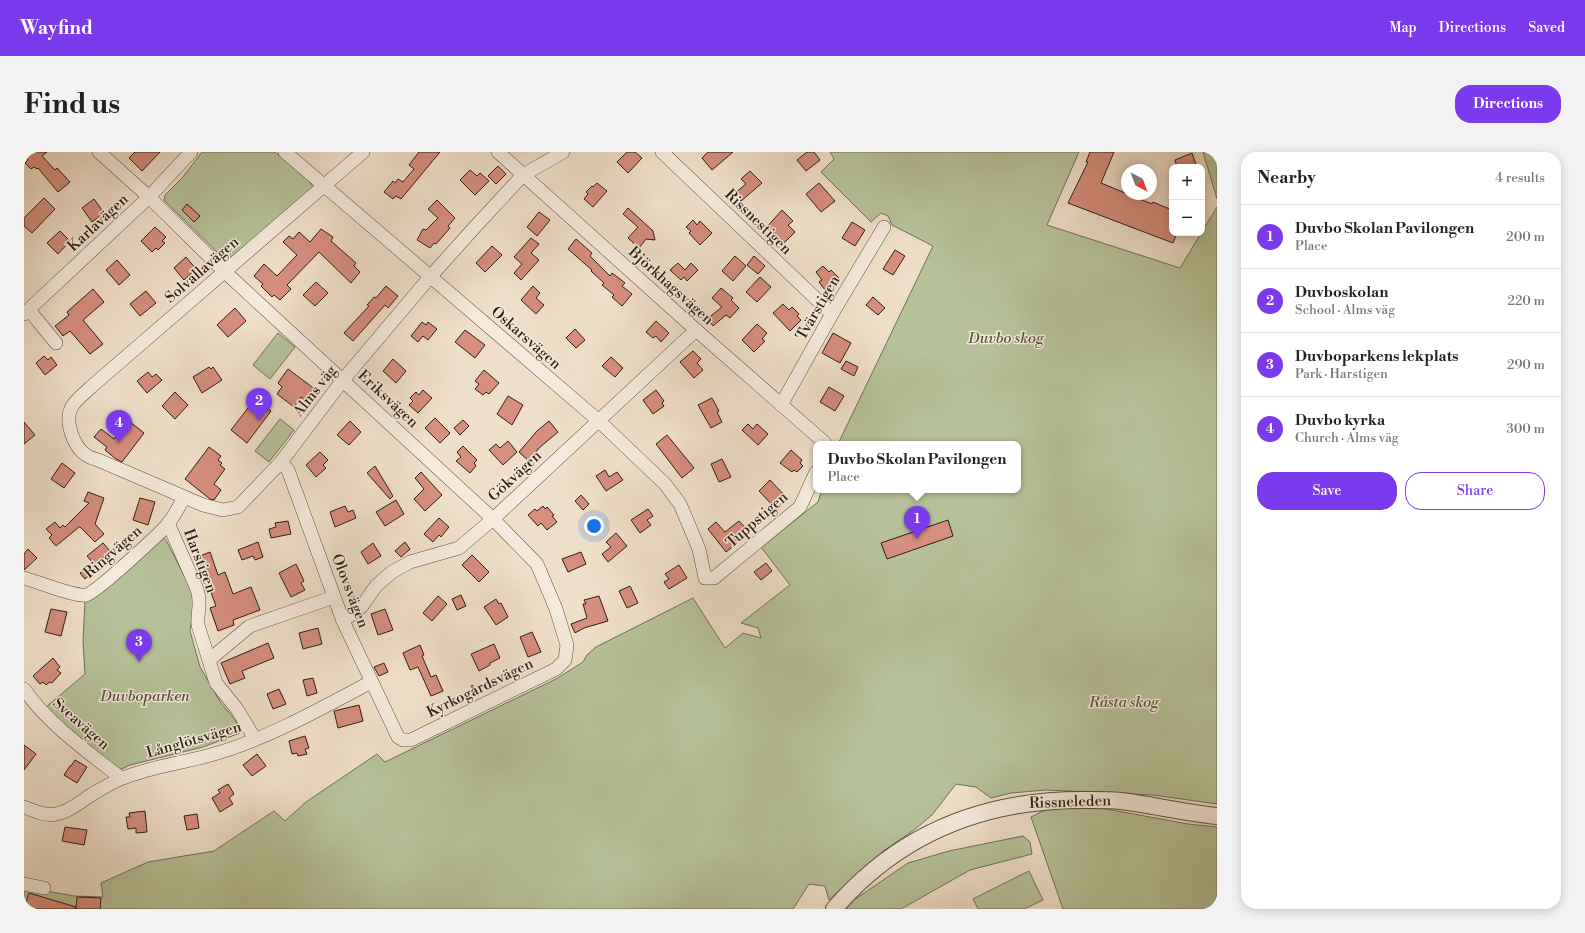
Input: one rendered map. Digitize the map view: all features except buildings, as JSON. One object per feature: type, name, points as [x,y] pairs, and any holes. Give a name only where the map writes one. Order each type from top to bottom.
[{"type":"street","name":"Eriksvägen","points":[[99,152],[149,197],[225,272],[493,519],[537,564],[556,609],[567,645]]},
{"type":"street","name":"Karlavägen","points":[[26,312],[149,197],[191,152]]},
{"type":"street","name":"Oskarsvägen","points":[[285,152],[599,421],[665,484],[680,504],[699,549],[705,578]]},
{"type":"street","name":"Solvallavägen","points":[[69,418],[72,406],[91,387],[363,152]]},
{"type":"street","name":"Björkhagsvägen","points":[[498,152],[696,330],[823,441]]},
{"type":"street","name":"Alms väg","points":[[69,418],[71,434],[78,446],[86,455],[184,498],[223,510],[238,507],[281,462],[343,380],[430,277],[523,175],[563,152]]},
{"type":"street","name":"Rissnestigen","points":[[662,152],[832,314]]},
{"type":"street","name":"Tvärstigen","points":[[781,405],[832,314],[884,227]]},
{"type":"street","points":[[26,312],[56,343]]},
{"type":"street","name":"Gökvägen","points":[[343,621],[362,606],[376,586],[392,572],[410,562],[459,548],[493,519],[696,330]]},
{"type":"street","name":"Olovsvägen","points":[[281,462],[288,470],[343,621],[371,682],[396,730]]},
{"type":"street","name":"Tuppstigen","points":[[705,578],[714,578],[800,507],[813,479]]},
{"type":"street","name":"Ringvägen","points":[[24,578],[76,594],[88,594],[106,582],[168,523],[184,498]]},
{"type":"street","name":"Harstigen","points":[[168,523],[198,589],[201,600],[198,625],[216,683],[237,709],[255,739]]},
{"type":"street","points":[[209,660],[250,626],[334,597]]},
{"type":"street","name":"Kyrkogårdsvägen","points":[[396,730],[398,737],[403,740],[411,740],[556,669],[565,660],[567,645]]},
{"type":"street","name":"Långlötsvägen","points":[[24,807],[47,814],[56,814],[65,811],[121,778],[166,765],[214,754],[255,739],[318,710],[371,682]]},
{"type":"street","name":"Sveavägen","points":[[24,689],[53,722],[121,778]]},
{"type":"street","name":"Rissneleden","points":[[834,909],[851,890],[890,856],[930,832],[969,816],[1018,804],[1065,800],[1120,801],[1217,816]]},
{"type":"street","points":[[24,884],[44,888]]},
{"type":"green space","points":[[202,152],[275,152],[308,180],[313,187],[227,262],[164,200],[165,195],[182,178]]},
{"type":"green space","points":[[830,152],[1079,152],[1047,225],[1180,268],[1199,236],[1205,236],[1205,227],[1217,207],[1217,804],[1153,795],[1046,790],[1011,793],[991,798],[976,787],[956,784],[932,815],[914,830],[882,852],[829,900],[825,886],[809,884],[793,909],[24,909],[24,887],[74,896],[103,897],[101,883],[148,862],[214,851],[274,811],[285,821],[306,802],[377,754],[385,762],[556,679],[583,662],[587,655],[596,647],[693,598],[725,648],[743,633],[761,638],[758,628],[741,623],[790,585],[761,547],[818,502],[821,493],[1021,493],[1021,441],[839,441],[933,246],[892,225],[888,216],[881,213],[871,222],[821,172],[834,159]]},
{"type":"green space","points":[[1203,152],[1217,152],[1217,199]]},
{"type":"green space","points":[[278,333],[295,347],[270,379],[253,365]]},
{"type":"green space","points":[[280,419],[294,430],[269,462],[255,451]]},
{"type":"green space","name":"Duvboparken","points":[[164,538],[195,597],[190,631],[200,667],[221,703],[236,721],[240,733],[203,747],[130,765],[119,770],[45,708],[85,674],[83,642],[85,601]]},
{"type":"green space","points":[[1062,808],[1101,808],[1188,824],[1217,827],[1217,909],[1063,909],[1031,817],[1045,810]]},
{"type":"green space","points":[[1023,836],[1030,842],[1032,854],[970,870],[901,909],[846,909],[854,900],[908,863],[949,851]]},
{"type":"green space","points":[[1029,871],[1043,900],[1024,909],[978,909],[973,899]]},
{"type":"place","name":"Duvboskolan","points":[[259,421]]},
{"type":"place","name":"Duvbo kyrka","points":[[119,443]]},
{"type":"place","name":"Duvbo Skolan Pavilongen","points":[[917,539]]},
{"type":"place","name":"Duvboparkens lekplats","points":[[139,662]]},
{"type":"park label","name":"Duvbo skog","points":[[1006,338]]},
{"type":"park label","name":"Råsta skog","points":[[1124,702]]}]
